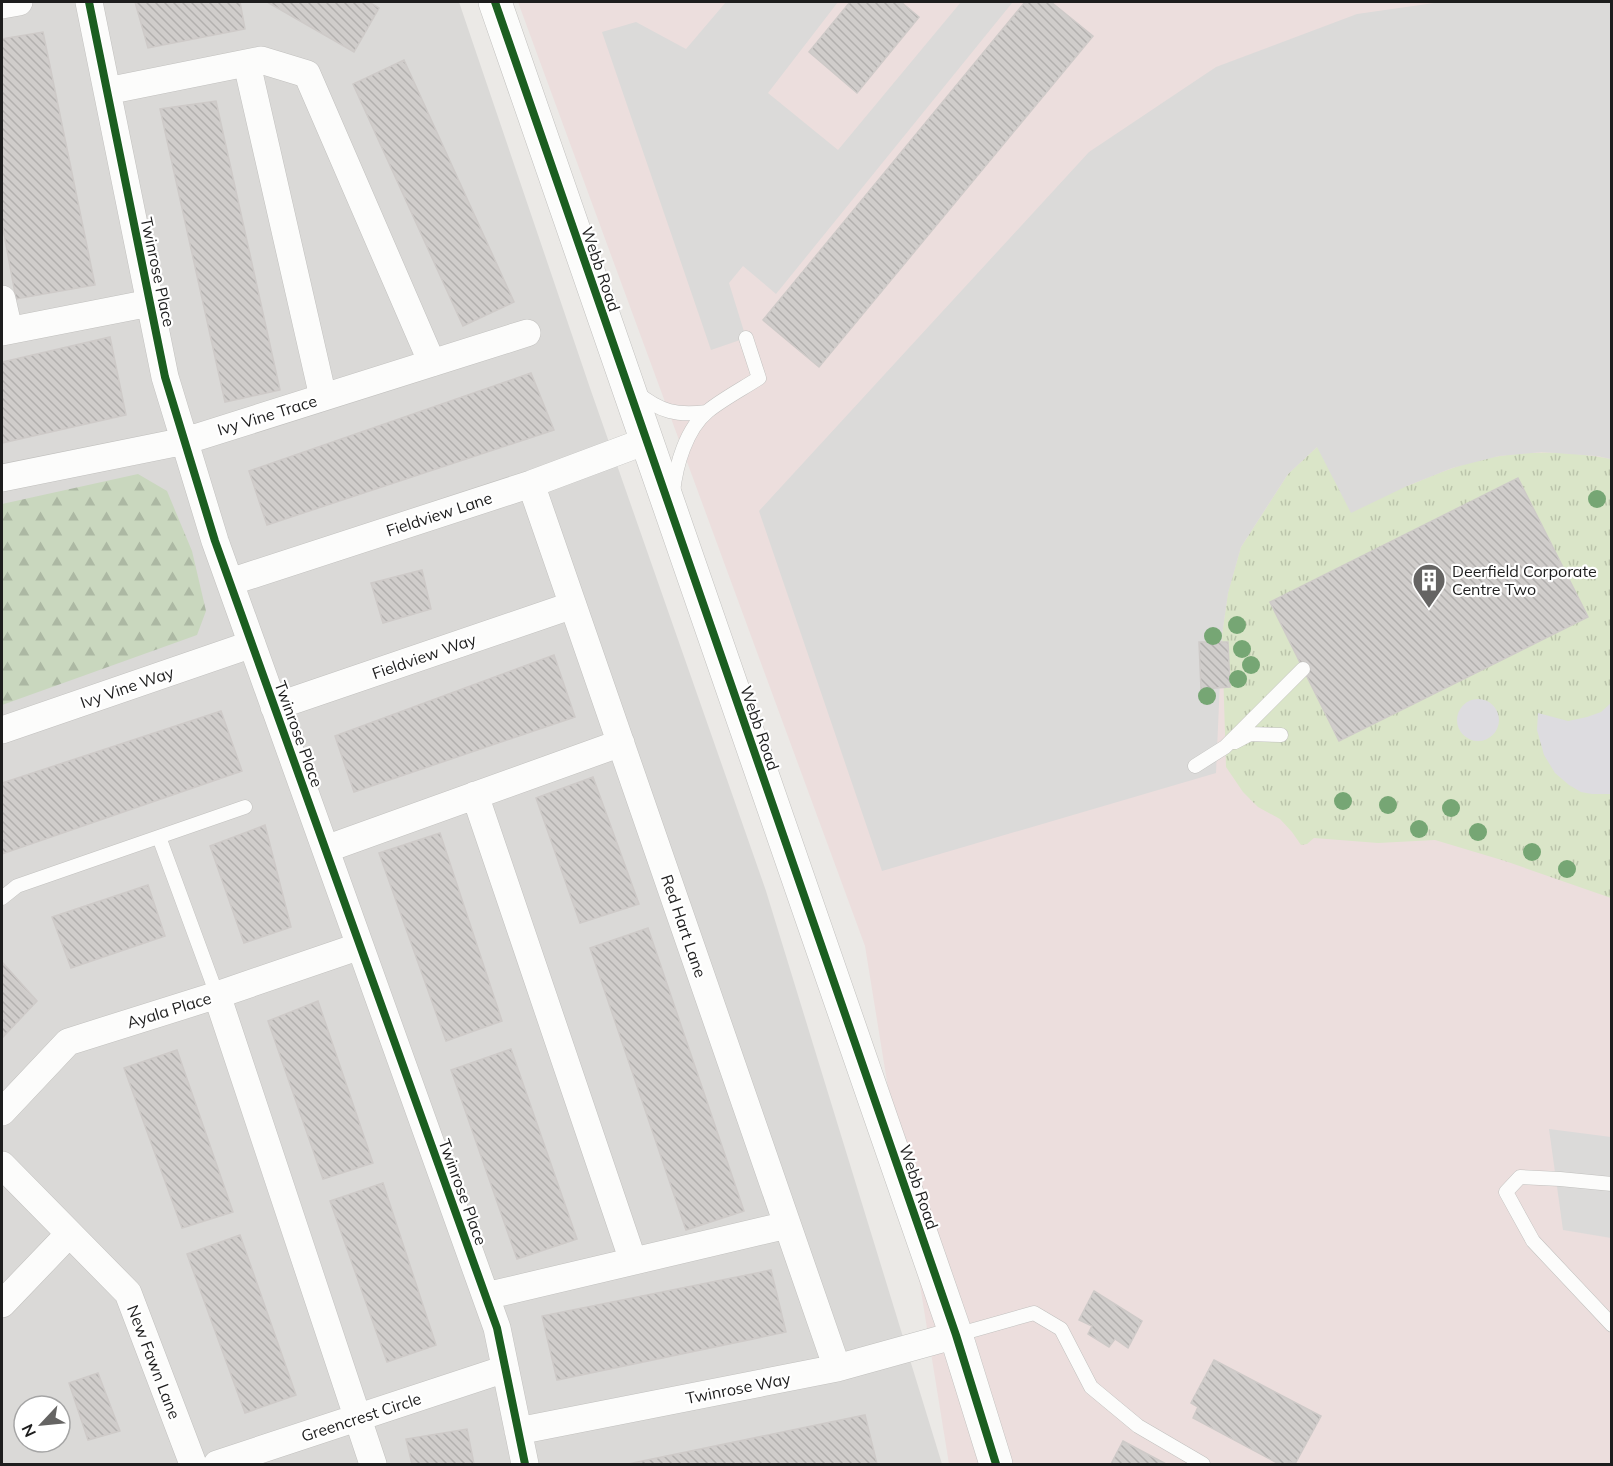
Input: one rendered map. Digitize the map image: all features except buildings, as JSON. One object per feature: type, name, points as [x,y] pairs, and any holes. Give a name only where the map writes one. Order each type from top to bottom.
[{"type":"street","points":[[2,5],[19,2]]},
{"type":"street","name":"Twinrose Place","points":[[89,2],[165,377],[230,582],[497,1328],[525,1464]]},
{"type":"street","name":"Webb Road","points":[[495,2],[956,1335],[996,1464]]},
{"type":"street","points":[[107,92],[261,60],[307,74],[432,363]]},
{"type":"street","points":[[247,64],[323,397]]},
{"type":"street","points":[[2,299],[5,331],[150,303]]},
{"type":"street","name":"Ivy Vine Trace","points":[[2,478],[185,441],[527,333]]},
{"type":"street","name":"Fieldview Lane","points":[[230,582],[531,484],[646,441]]},
{"type":"street","name":"Red Hart Lane","points":[[531,484],[837,1368]]},
{"type":"street","name":"Fieldview Way","points":[[274,707],[573,605]]},
{"type":"street","name":"Ivy Vine Way","points":[[2,730],[252,644]]},
{"type":"street","points":[[326,849],[621,742]]},
{"type":"street","points":[[475,795],[633,1261]]},
{"type":"street","name":"Ayala Place","points":[[2,1112],[68,1042],[217,995],[360,946]]},
{"type":"street","points":[[217,995],[374,1464]]},
{"type":"street","name":"New Fawn Lane","points":[[2,1165],[128,1293],[193,1464]]},
{"type":"street","points":[[486,1296],[787,1225]]},
{"type":"street","points":[[2,1304],[69,1234]]},
{"type":"street","name":"Twinrose Way","points":[[518,1431],[837,1368],[956,1335]]},
{"type":"street","name":"Greencrest Circle","points":[[217,1464],[505,1369]]},
{"type":"lane","points":[[670,512],[674,481],[692,430],[706,412],[759,378],[746,338]]},
{"type":"lane","points":[[627,385],[655,406],[671,412],[687,414],[706,412]]},
{"type":"lane","points":[[1225,747],[1303,669]]},
{"type":"lane","points":[[1195,766],[1250,734],[1281,735]]},
{"type":"lane","points":[[2,898],[17,886],[244,807]]},
{"type":"lane","points":[[159,837],[217,995]]},
{"type":"lane","points":[[1611,1184],[1520,1177],[1506,1192],[1533,1241],[1611,1325]]},
{"type":"lane","points":[[956,1335],[1034,1313],[1061,1329],[1091,1387],[1138,1426],[1203,1464]]},
{"type":"shaded area","points":[[2,2],[459,2],[590,388],[766,891],[942,1464],[2,1464]]},
{"type":"shaded area","points":[[518,2],[1611,2],[1611,1464],[949,1464],[865,946]]},
{"type":"shaded area","points":[[726,2],[838,2],[768,93],[838,150],[961,2],[1012,3],[776,294],[743,266],[729,283],[746,338],[711,350],[602,32],[636,22],[686,49]]},
{"type":"shaded area","points":[[1441,2],[1611,2],[1611,459],[1542,452],[1499,456],[1452,468],[1407,486],[1351,513],[1317,447],[1288,474],[1241,547],[1228,593],[1222,635],[1216,773],[882,871],[759,511],[1089,152],[1216,67],[1357,14]]},
{"type":"shaded area","points":[[1478,699],[1493,705],[1499,720],[1493,735],[1478,741],[1463,735],[1457,720],[1463,705]]},
{"type":"shaded area","points":[[1611,703],[1611,794],[1581,792],[1555,773],[1544,755],[1537,730],[1538,713],[1568,721],[1601,712]]},
{"type":"shaded area","points":[[1549,1129],[1611,1137],[1611,1238],[1563,1230]]},
{"type":"green space","points":[[1318,446],[1407,486],[1464,464],[1514,454],[1556,453],[1611,459],[1611,898],[1505,861],[1435,840],[1378,843],[1314,838],[1307,844],[1301,845],[1280,819],[1258,807],[1243,792],[1226,767],[1222,635],[1228,592],[1241,547],[1288,474]]},
{"type":"green space","points":[[138,474],[167,491],[192,551],[206,611],[197,635],[2,705],[2,504]]},
{"type":"cycle path","points":[[89,2],[165,377],[215,541],[497,1328],[525,1464]]},
{"type":"cycle path","points":[[495,2],[956,1335],[996,1464]]},
{"type":"place","name":"Deerfield Corporate Centre Two","points":[[1429,609]]}]
